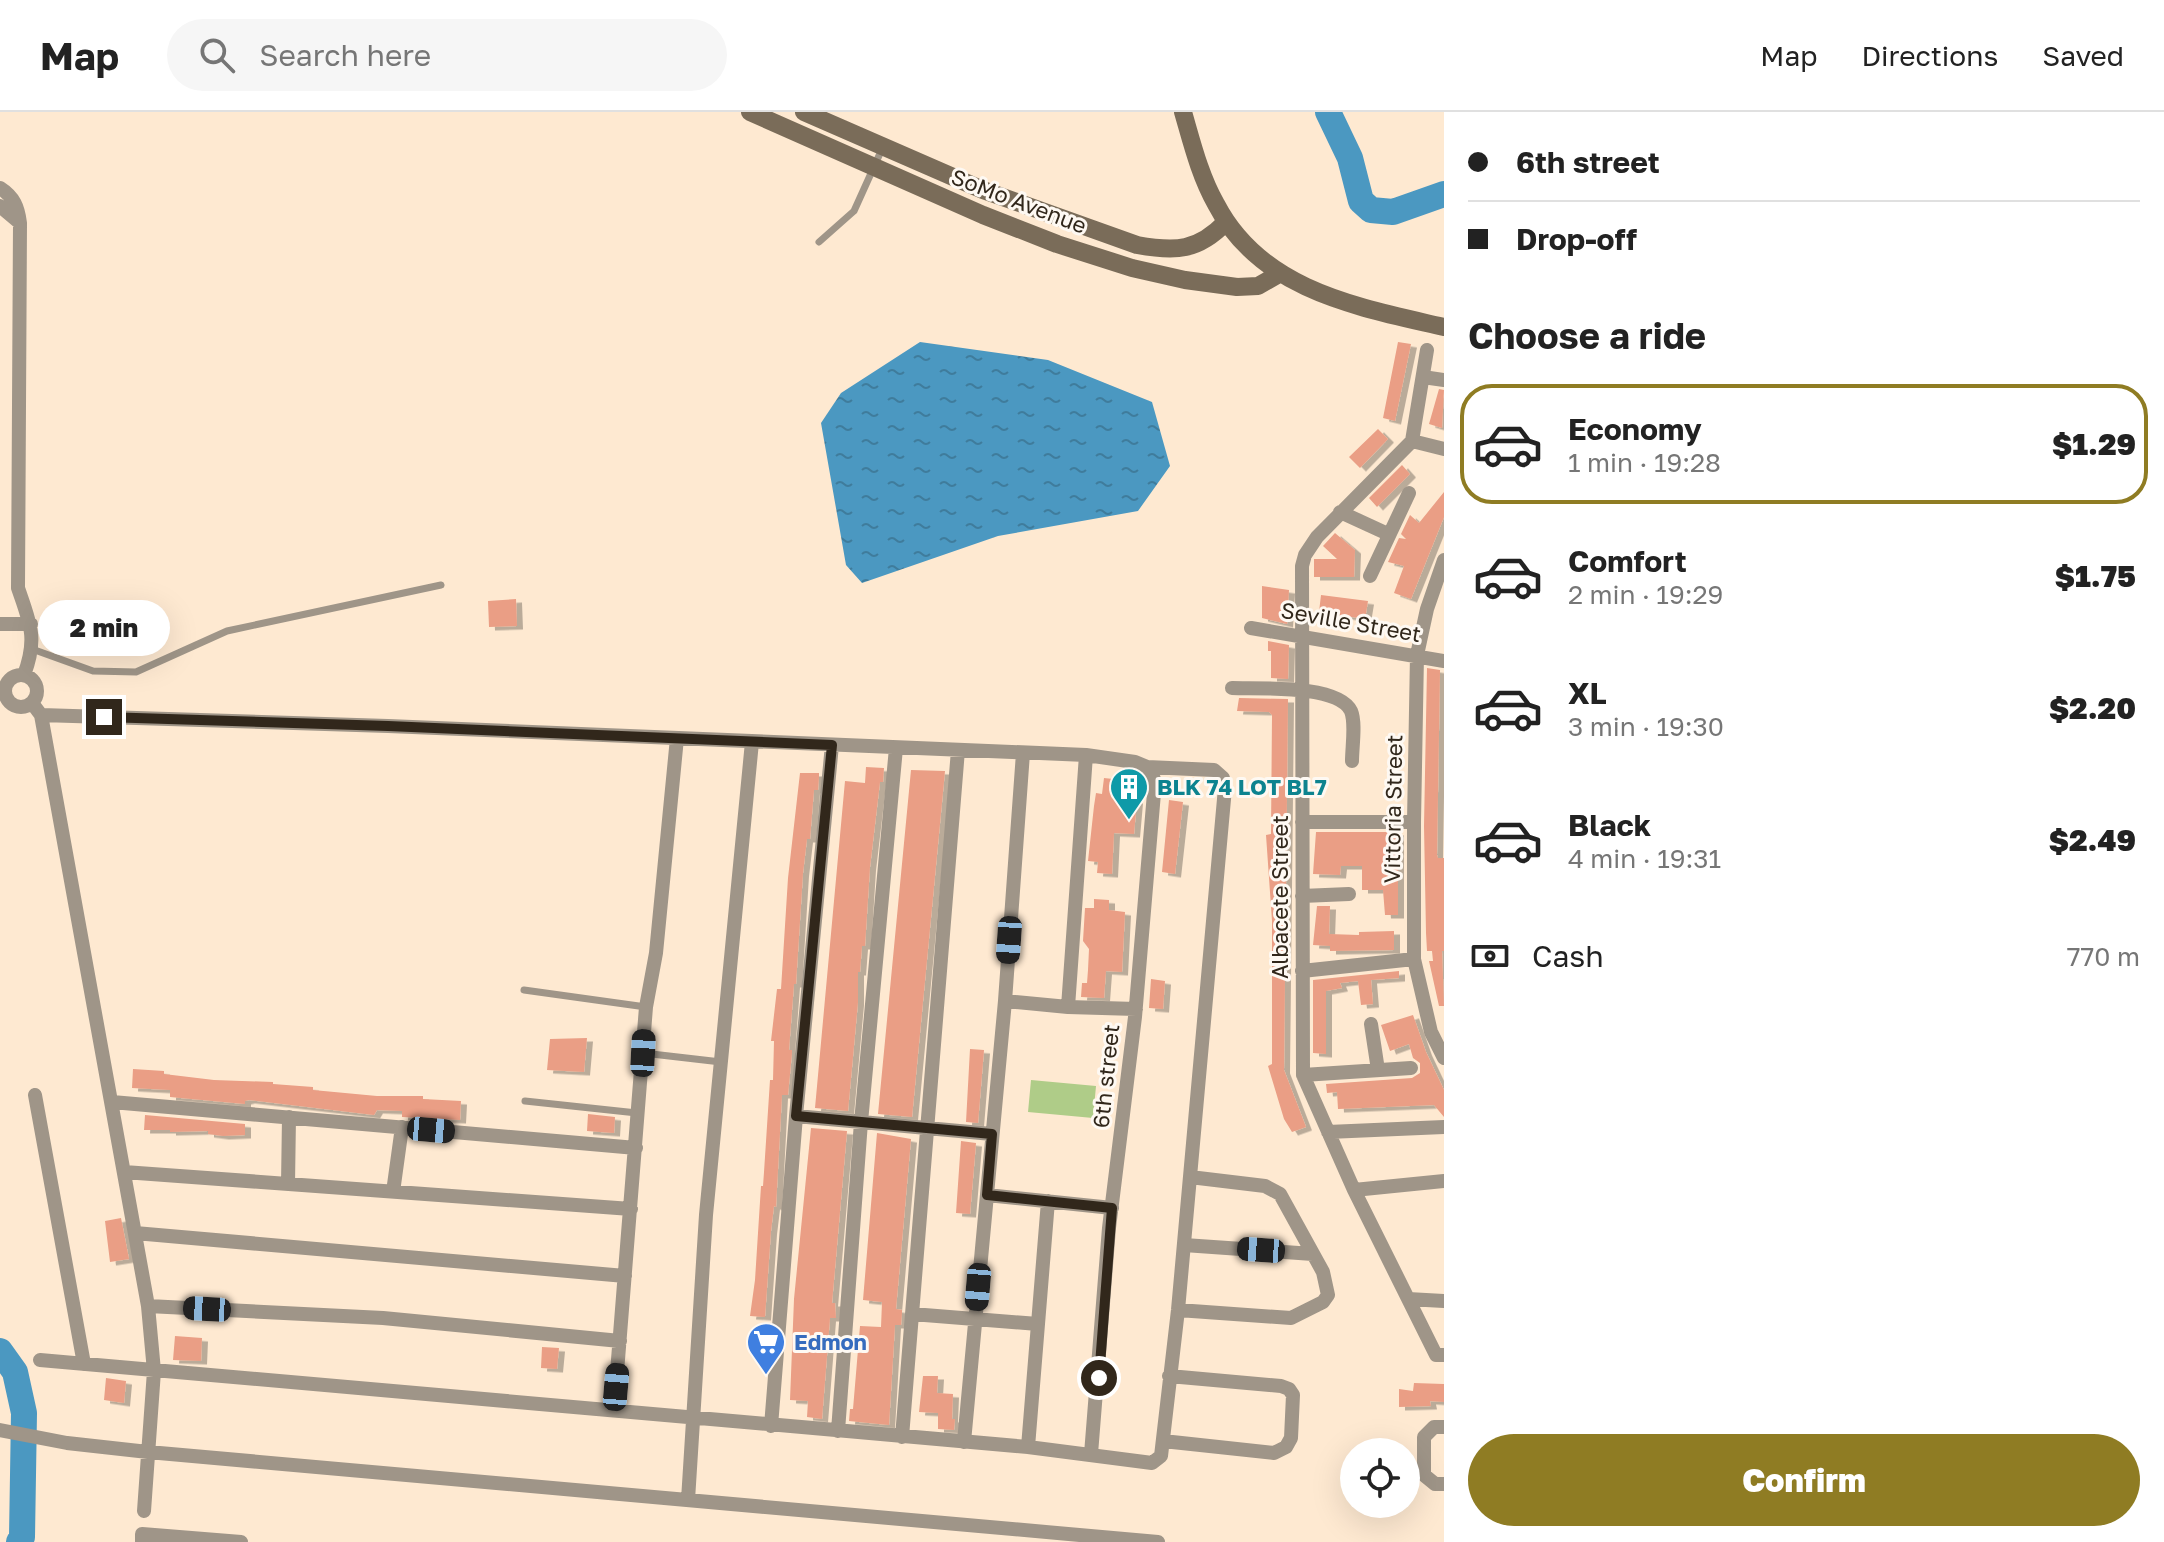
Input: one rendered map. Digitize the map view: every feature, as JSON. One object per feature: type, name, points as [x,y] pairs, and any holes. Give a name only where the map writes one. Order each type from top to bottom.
[{"type":"street","name":"SoMo Avenue","points":[[750,112],[1019,229],[1132,268],[1237,287],[1258,286],[1279,274]]},
{"type":"street","name":"SoMo Avenue","points":[[804,112],[1007,199],[1137,245],[1162,249],[1190,247],[1206,241],[1226,222]]},
{"type":"street","points":[[1183,112],[1202,174],[1226,222],[1240,240],[1279,274],[1355,306],[1444,327]]},
{"type":"street","points":[[0,188],[10,194],[16,204],[20,223],[18,588],[31,624],[32,649],[24,675]]},
{"type":"street","points":[[0,206],[20,223]]},
{"type":"street","points":[[1427,350],[1412,441],[1444,449]]},
{"type":"street","points":[[1423,377],[1444,380]]},
{"type":"street","name":"Albacete Street","points":[[1412,441],[1317,537],[1302,566],[1303,1075],[1354,1190],[1436,1355],[1444,1355]]},
{"type":"street","points":[[1370,576],[1409,493]]},
{"type":"street","points":[[1340,512],[1388,534]]},
{"type":"street","name":"Vittoria Street","points":[[1444,560],[1427,609],[1417,655],[1414,822],[1414,959],[1431,1032],[1444,1058]]},
{"type":"street","points":[[0,624],[31,624]]},
{"type":"street","name":"Seville Street","points":[[1251,628],[1444,661]]},
{"type":"street","points":[[40,1360],[154,1371],[614,1410],[771,1426],[1028,1447],[1152,1463],[1161,1456],[1178,1310],[1225,788],[1223,778],[1214,770],[1147,767],[1135,762],[1086,755],[36,709],[17,707],[5,696],[9,680],[24,675],[33,680],[37,689],[36,709],[148,1306],[154,1371],[144,1511]]},
{"type":"street","points":[[1232,688],[1321,693],[1342,700],[1352,712],[1352,761]]},
{"type":"street","points":[[614,1410],[646,1007],[656,953],[677,738]]},
{"type":"street","points":[[688,1500],[706,1215],[752,742]]},
{"type":"street","points":[[771,1426],[796,1116],[832,745]]},
{"type":"street","points":[[838,1431],[861,1122],[896,748]]},
{"type":"street","points":[[902,1437],[958,750]]},
{"type":"street","points":[[964,1442],[1005,1001],[1023,753]]},
{"type":"street","points":[[1068,1007],[1086,755]]},
{"type":"street","name":"6th street","points":[[1091,1454],[1112,1208],[1136,1009],[1154,793],[1154,779],[1147,767]]},
{"type":"street","points":[[1302,822],[1414,822]]},
{"type":"street","points":[[1302,896],[1349,894]]},
{"type":"street","points":[[1302,971],[1414,959]]},
{"type":"street","points":[[1005,1001],[1136,1009]]},
{"type":"street","points":[[1371,1024],[1378,1070]]},
{"type":"street","points":[[1303,1075],[1411,1068]]},
{"type":"street","points":[[35,1095],[84,1364]]},
{"type":"street","points":[[112,1102],[636,1148]]},
{"type":"street","points":[[796,1116],[992,1134]]},
{"type":"street","points":[[288,1184],[289,1117]]},
{"type":"street","points":[[393,1192],[402,1127]]},
{"type":"street","points":[[1328,1132],[1444,1127]]},
{"type":"street","points":[[124,1172],[631,1209]]},
{"type":"street","points":[[1178,1310],[1291,1318],[1323,1302],[1328,1295],[1323,1272],[1280,1194],[1265,1186],[1190,1177]]},
{"type":"street","points":[[1354,1190],[1444,1181]]},
{"type":"street","points":[[987,1195],[1112,1208]]},
{"type":"street","points":[[1028,1447],[1048,1201]]},
{"type":"street","points":[[135,1233],[625,1276]]},
{"type":"street","points":[[1184,1245],[1313,1254]]},
{"type":"street","points":[[1408,1299],[1444,1301]]},
{"type":"street","points":[[148,1306],[383,1318],[620,1341]]},
{"type":"street","points":[[912,1314],[1038,1324]]},
{"type":"street","points":[[1163,1441],[1274,1453],[1286,1447],[1291,1438],[1293,1395],[1289,1389],[1169,1376]]},
{"type":"street","points":[[1444,1427],[1434,1427],[1424,1437],[1424,1475],[1435,1484],[1444,1484]]},
{"type":"street","points":[[2,1431],[67,1443],[148,1452],[1158,1542]]},
{"type":"street","points":[[142,1538],[241,1542]]},
{"type":"lane","points":[[819,242],[854,211],[883,147]]},
{"type":"lane","points":[[32,649],[93,671],[136,672],[227,631],[441,585]]},
{"type":"lane","points":[[524,990],[646,1007]]},
{"type":"lane","points":[[643,1053],[721,1062]]},
{"type":"lane","points":[[525,1101],[639,1113]]},
{"type":"green space","points":[[1031,1080],[1096,1086],[1093,1118],[1028,1112]]},
{"type":"water","points":[[920,342],[1048,360],[1152,402],[1170,466],[1138,511],[998,536],[862,583],[846,565],[821,423],[841,393]]},
{"type":"building","points":[[1398,342],[1411,344],[1395,421],[1383,418]]},
{"type":"building","points":[[1439,389],[1444,390],[1442,428],[1429,424]]},
{"type":"building","points":[[1378,429],[1388,439],[1360,468],[1349,457]]},
{"type":"building","points":[[1402,465],[1410,474],[1377,507],[1369,498]]},
{"type":"building","points":[[1444,492],[1444,517],[1411,599],[1394,593],[1404,566],[1388,562],[1399,538],[1406,539],[1401,534],[1410,515],[1419,523]]},
{"type":"building","points":[[1335,533],[1355,550],[1354,577],[1314,577],[1314,559],[1337,559],[1323,546]]},
{"type":"building","points":[[1262,586],[1289,590],[1287,624],[1262,618]]},
{"type":"building","points":[[1321,595],[1368,601],[1365,619],[1319,612]]},
{"type":"building","points":[[516,599],[517,626],[489,627],[488,601]]},
{"type":"building","points":[[1268,641],[1289,645],[1288,679],[1271,678]]},
{"type":"building","points":[[1427,668],[1440,670],[1437,855],[1444,858],[1444,1006],[1439,1006],[1429,961],[1433,961],[1432,951],[1427,951],[1426,933],[1424,826]]},
{"type":"building","points":[[1239,698],[1288,699],[1284,1070],[1306,1127],[1292,1132],[1284,1119],[1268,1066],[1272,1064],[1272,921],[1266,835],[1271,834],[1272,715],[1269,712],[1237,711]]},
{"type":"building","points":[[866,767],[884,768],[870,867],[865,946],[862,946],[858,972],[848,1111],[815,1108],[845,781],[865,783]]},
{"type":"building","points":[[911,770],[945,771],[912,1117],[878,1114]]},
{"type":"building","points":[[800,773],[819,773],[818,790],[814,790],[810,839],[807,839],[803,873],[789,1050],[792,1053],[788,1095],[782,1095],[776,1207],[771,1231],[765,1317],[750,1316],[770,1080],[773,1080],[774,1041],[771,1041],[777,989],[781,989],[788,878]]},
{"type":"building","points":[[1104,778],[1122,780],[1121,798],[1137,800],[1134,834],[1114,833],[1112,874],[1097,873],[1098,862],[1088,861],[1096,793],[1102,794]]},
{"type":"building","points":[[1169,800],[1183,802],[1175,874],[1162,872]]},
{"type":"building","points":[[1316,832],[1398,832],[1398,915],[1385,915],[1383,890],[1362,890],[1362,866],[1341,866],[1340,875],[1313,874]]},
{"type":"building","points":[[1094,899],[1109,900],[1109,910],[1125,912],[1122,972],[1106,971],[1104,998],[1081,997],[1082,983],[1087,983],[1089,949],[1083,941],[1085,908],[1094,908]]},
{"type":"building","points":[[1317,906],[1330,906],[1329,934],[1394,931],[1394,950],[1330,951],[1330,946],[1313,945]]},
{"type":"building","points":[[1399,971],[1399,978],[1371,980],[1373,1004],[1361,1005],[1358,981],[1340,983],[1342,988],[1326,991],[1326,1054],[1313,1053],[1313,980]]},
{"type":"building","points":[[1151,979],[1165,981],[1163,1009],[1149,1008]]},
{"type":"building","points":[[1413,1015],[1444,1090],[1444,1117],[1434,1105],[1338,1109],[1337,1092],[1327,1093],[1326,1084],[1412,1078],[1420,1073],[1420,1063],[1413,1058],[1409,1044],[1390,1051],[1381,1025]]},
{"type":"building","points":[[587,1038],[584,1072],[547,1070],[550,1039]]},
{"type":"building","points":[[970,1049],[984,1050],[978,1123],[966,1122]]},
{"type":"building","points":[[133,1069],[214,1080],[273,1082],[313,1087],[313,1090],[461,1101],[460,1120],[402,1117],[402,1111],[377,1110],[374,1115],[249,1100],[245,1104],[170,1097],[170,1090],[132,1088]]},
{"type":"building","points":[[588,1114],[615,1117],[614,1133],[587,1131]]},
{"type":"building","points":[[145,1115],[245,1124],[245,1135],[144,1130]]},
{"type":"building","points":[[811,1128],[847,1131],[832,1303],[835,1303],[836,1318],[830,1318],[822,1419],[807,1417],[808,1401],[790,1400],[794,1299]]},
{"type":"building","points":[[877,1133],[911,1139],[896,1309],[902,1310],[902,1313],[901,1325],[895,1325],[889,1425],[849,1421],[850,1409],[853,1409],[860,1326],[881,1327],[882,1302],[863,1300]]},
{"type":"building","points":[[961,1141],[976,1143],[970,1214],[956,1213]]},
{"type":"building","points":[[121,1218],[129,1259],[110,1262],[105,1221]]},
{"type":"building","points":[[175,1336],[202,1338],[201,1361],[173,1360]]},
{"type":"building","points":[[542,1347],[559,1348],[557,1369],[541,1368]]},
{"type":"building","points":[[923,1376],[938,1376],[937,1393],[953,1394],[954,1430],[938,1429],[938,1413],[919,1412]]},
{"type":"building","points":[[106,1378],[126,1381],[124,1403],[104,1400]]},
{"type":"building","points":[[1414,1383],[1444,1384],[1444,1402],[1430,1401],[1431,1406],[1399,1407],[1399,1389],[1413,1391]]},
{"type":"waterway","points":[[1328,112],[1350,158],[1361,201],[1371,210],[1393,212],[1444,194]]},
{"type":"waterway","points":[[0,1351],[15,1372],[24,1413],[22,1537],[19,1542]]},
{"type":"waterway","points":[[22,1537],[27,1542]]},
{"type":"place","name":"BLK 74 LOT BL7","points":[[1129,821]]},
{"type":"place","name":"Edmon","points":[[766,1376]]},
{"type":"route","points":[[104,717],[832,745],[796,1116],[992,1134],[987,1195],[1112,1208],[1099,1378]]}]
